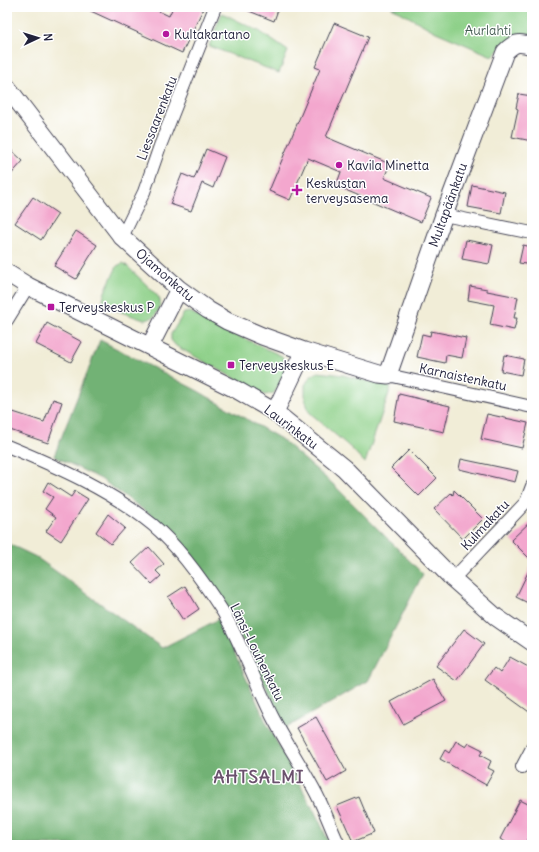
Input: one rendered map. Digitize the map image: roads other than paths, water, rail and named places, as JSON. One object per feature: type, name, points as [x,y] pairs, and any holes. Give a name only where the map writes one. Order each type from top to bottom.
[{"type":"street","name":"Liessaarenkatu","points":[[122,237],[144,192],[160,146],[215,7]]},
{"type":"street","name":"Multapäänkatu","points":[[388,375],[444,215],[505,52],[512,45],[526,45]]},
{"type":"street","name":"Ojamonkatu","points":[[7,87],[122,237],[179,289],[208,310],[262,336],[304,351],[379,374],[388,375]]},
{"type":"street","points":[[444,215],[532,233]]},
{"type":"street","name":"Laurinkatu","points":[[7,273],[28,286],[237,390],[275,412],[345,469],[453,579],[496,617],[532,642]]},
{"type":"street","points":[[7,320],[28,286]]},
{"type":"street","points":[[150,346],[179,289]]},
{"type":"street","points":[[275,412],[304,351]]},
{"type":"street","name":"Karnaistenkatu","points":[[388,375],[532,407]]},
{"type":"street","name":"Länsi-Louhenkatu","points":[[7,446],[42,461],[107,493],[153,526],[180,553],[200,578],[229,624],[272,717],[317,796],[339,845]]},
{"type":"street","name":"Kulmakatu","points":[[453,579],[526,502],[532,486]]},
{"type":"street","points":[[522,767],[532,748]]},
{"type":"place","name":"Kultakartano","points":[[166,34]]},
{"type":"place","name":"Kavila Minetta","points":[[339,165]]},
{"type":"place","name":"Keskustan terveysasema","points":[[297,190]]},
{"type":"place","name":"Terveyskeskus P","points":[[51,307]]},
{"type":"place","name":"Terveyskeskus E","points":[[231,365]]},
{"type":"district","name":"AHTSALMI","points":[[259,777]]},
{"type":"park label","name":"Aurlahti","points":[[488,30]]}]
